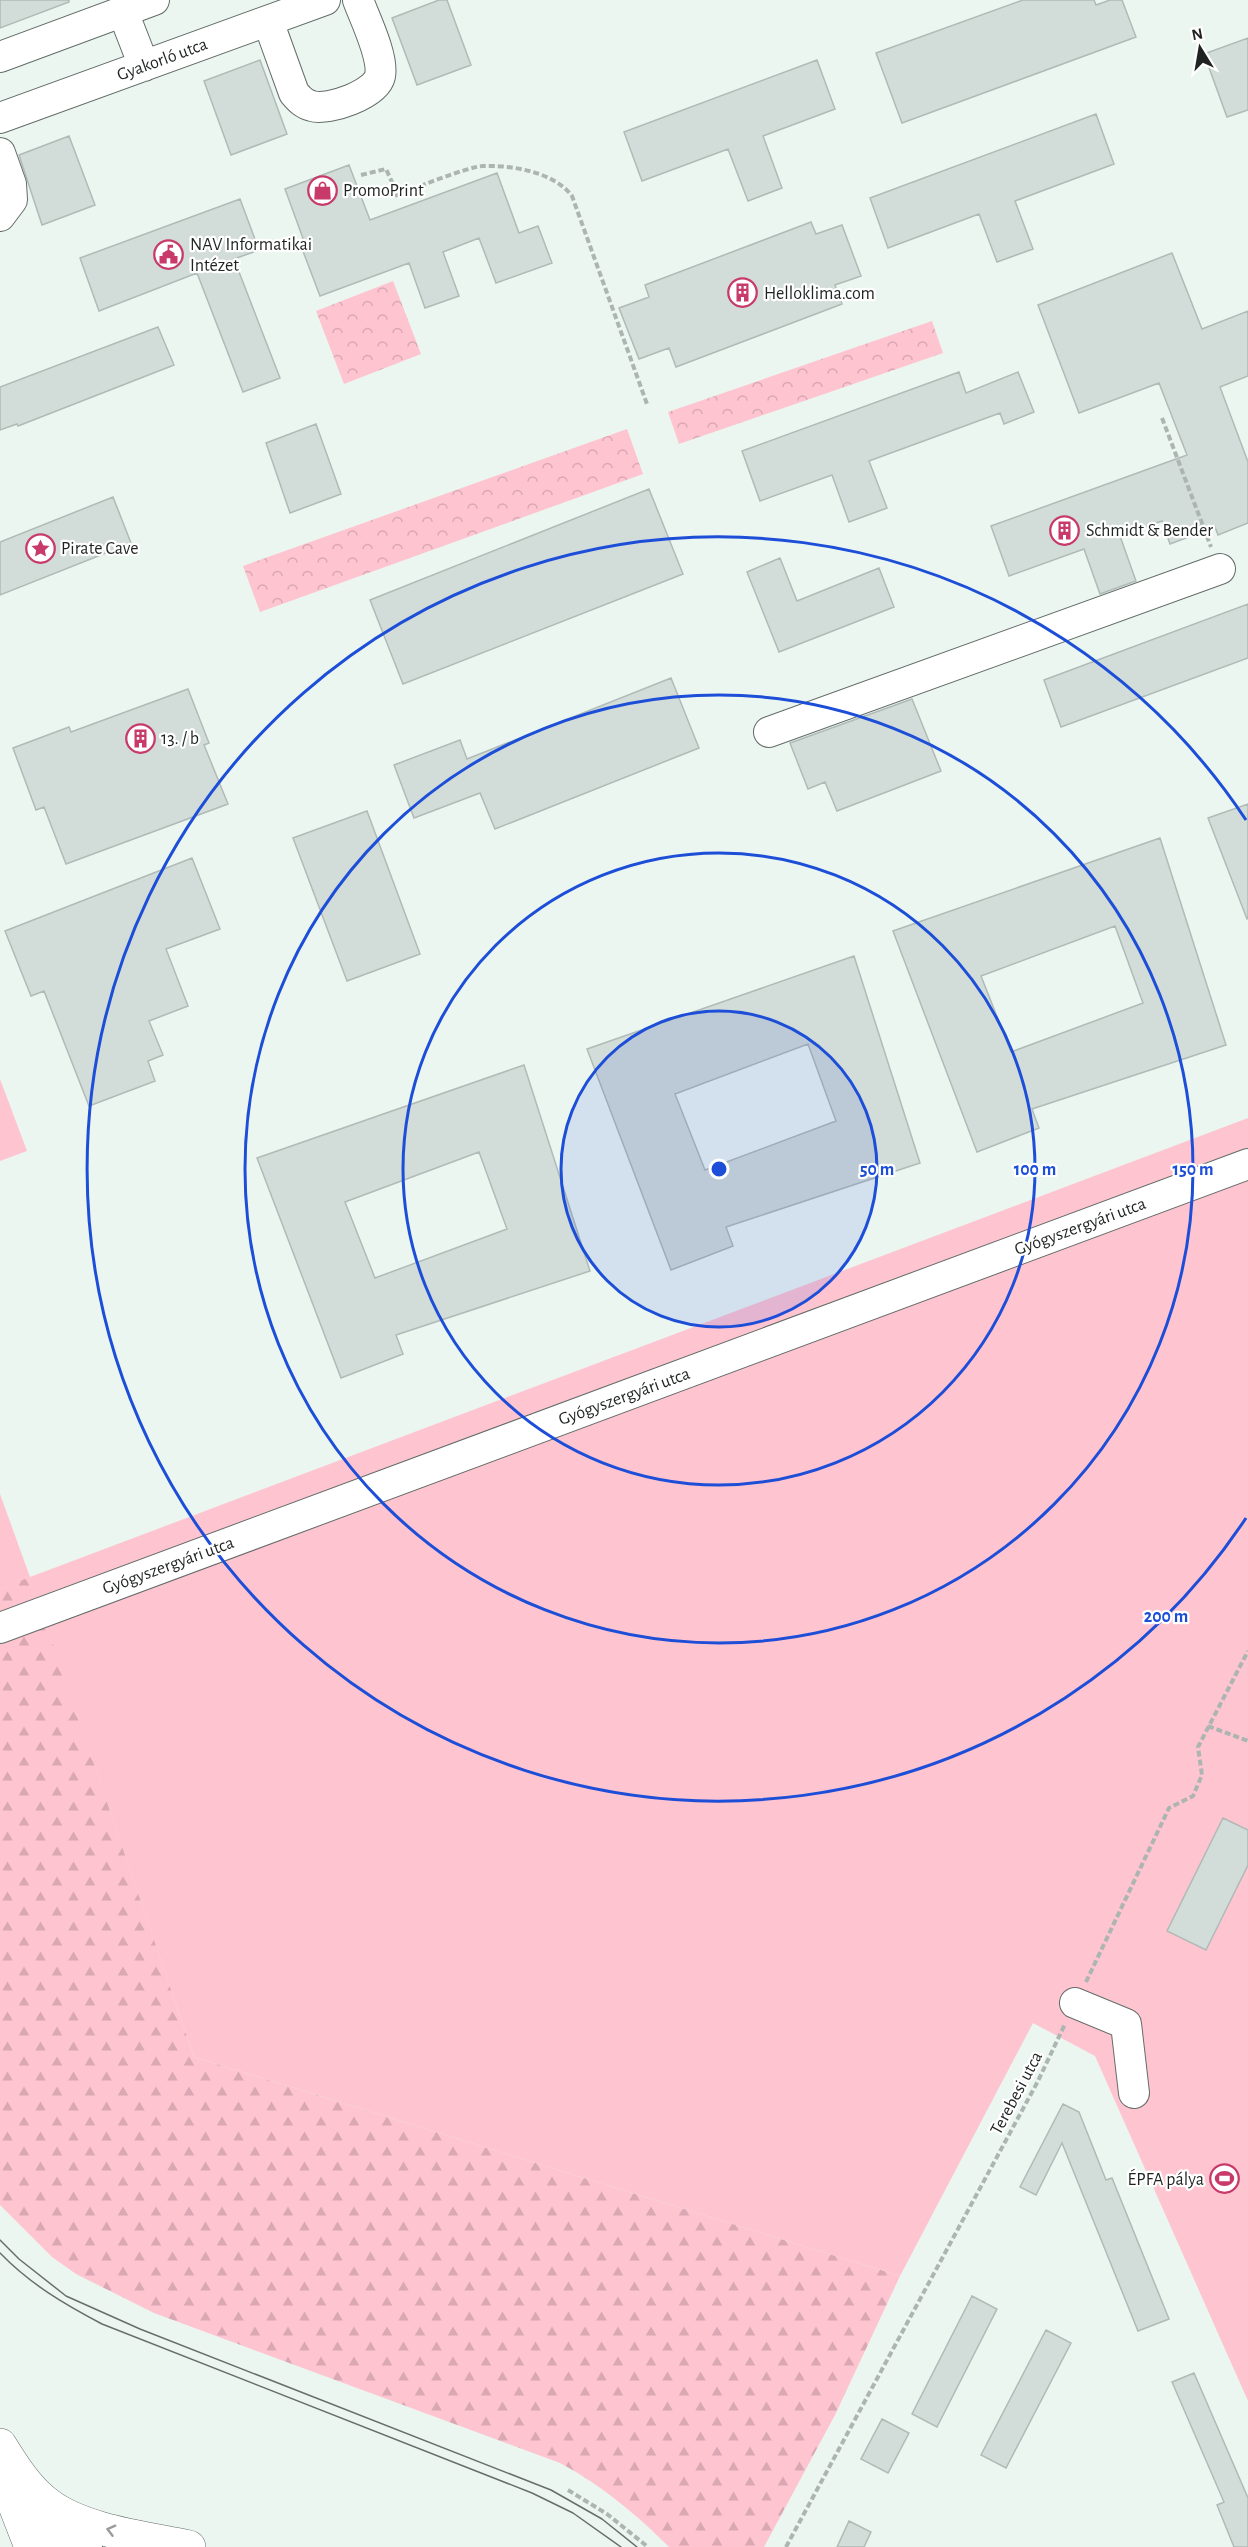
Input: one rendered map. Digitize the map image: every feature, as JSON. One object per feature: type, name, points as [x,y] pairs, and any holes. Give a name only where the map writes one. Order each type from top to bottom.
[{"type":"main road","points":[[0,2445],[38,2496],[64,2515],[122,2533],[189,2547]]},
{"type":"main road","points":[[0,2468],[31,2547]]},
{"type":"street","points":[[0,57],[154,0]]},
{"type":"street","name":"Gyakorló utca","points":[[0,118],[325,0]]},
{"type":"street","points":[[268,21],[294,93],[302,103],[326,108],[376,87],[380,75],[380,63],[358,0]]},
{"type":"street","points":[[123,12],[144,66]]},
{"type":"street","points":[[0,153],[11,184],[12,200],[0,216]]},
{"type":"street","points":[[769,732],[1220,569]]},
{"type":"street","name":"Gyógyszergyári utca","points":[[0,1628],[1248,1164]]},
{"type":"street","points":[[1075,2003],[1126,2024],[1134,2093]]},
{"type":"street","points":[[0,2462],[16,2504],[45,2528],[87,2547]]},
{"type":"path","points":[[361,175],[386,169],[397,195],[482,166],[528,172],[563,184],[572,196],[647,404]]},
{"type":"path","points":[[1162,418],[1220,569]]},
{"type":"path","name":"Terebesi utca","points":[[786,2547],[1038,2081],[1169,1808],[1193,1796],[1202,1775],[1198,1747],[1248,1651]]},
{"type":"path","points":[[1208,1726],[1248,1741]]},
{"type":"path","points":[[568,2490],[607,2514],[648,2547]]},
{"type":"green space","points":[[393,281],[421,354],[344,384],[316,311]]},
{"type":"green space","points":[[932,321],[943,353],[679,444],[668,412]]},
{"type":"green space","points":[[627,429],[643,474],[260,612],[243,566]]},
{"type":"green space","points":[[0,1079],[27,1151],[0,1161]]},
{"type":"green space","points":[[1248,1118],[1248,2401],[1095,2056],[1033,2023],[900,2276],[194,2057],[30,1578],[0,1589],[0,1494],[30,1577]]},
{"type":"green space","points":[[30,1577],[194,2057],[900,2276],[835,2415],[764,2547],[669,2547],[618,2501],[560,2463],[154,2313],[76,2274],[52,2257],[0,2205],[0,1589]]},
{"type":"building","points":[[0,0],[69,0],[69,2],[0,28]]},
{"type":"building","points":[[439,0],[447,0],[471,65],[417,85],[392,18]]},
{"type":"building","points":[[1023,0],[1094,0],[1096,5],[1110,0],[1122,0],[1136,37],[902,123],[876,53]]},
{"type":"building","points":[[1248,38],[1248,110],[1227,117],[1204,54]]},
{"type":"building","points":[[260,60],[287,134],[231,155],[204,81]]},
{"type":"building","points":[[817,60],[835,109],[763,136],[782,188],[748,201],[728,149],[642,181],[624,132]]},
{"type":"building","points":[[1096,114],[1114,164],[1015,201],[1033,249],[997,262],[979,214],[888,248],[870,198]]},
{"type":"building","points":[[69,136],[95,205],[42,225],[19,155]]},
{"type":"building","points":[[349,165],[370,220],[497,173],[519,233],[538,226],[552,263],[496,283],[479,238],[443,252],[459,296],[425,308],[409,263],[320,296],[301,246],[305,244],[285,189]]},
{"type":"building","name":"NAV Informatikai Intézet","points":[[240,199],[259,250],[234,259],[280,378],[243,392],[197,273],[99,311],[80,258]]},
{"type":"building","name":"Helloklima.com","points":[[811,222],[816,234],[842,225],[861,276],[835,285],[842,304],[676,367],[669,348],[639,359],[619,308],[649,297],[645,285]]},
{"type":"building","points":[[1172,253],[1202,329],[1248,311],[1248,376],[1220,387],[1248,462],[1248,523],[1218,535],[1215,527],[1170,544],[1162,521],[1120,536],[1136,581],[1100,594],[1084,549],[1009,576],[991,526],[1187,455],[1159,383],[1079,413],[1038,305]]},
{"type":"building","points":[[158,327],[174,365],[18,426],[17,424],[0,430],[0,387]]},
{"type":"building","points":[[959,372],[966,393],[1018,372],[1034,412],[1004,424],[1000,413],[869,461],[887,508],[849,522],[832,475],[760,501],[742,451]]},
{"type":"building","points":[[316,424],[341,494],[290,513],[266,443]]},
{"type":"building","points":[[649,489],[683,574],[403,684],[370,600]]},
{"type":"building","points":[[113,497],[131,543],[0,595],[0,542]]},
{"type":"building","points":[[780,558],[797,601],[879,568],[894,607],[779,652],[747,572]]},
{"type":"building","points":[[1248,604],[1248,658],[1061,727],[1044,680]]},
{"type":"building","points":[[671,678],[699,748],[495,829],[480,793],[414,818],[394,765],[460,740],[467,759]]},
{"type":"building","points":[[188,689],[209,743],[204,745],[228,804],[66,864],[44,807],[36,810],[13,748],[69,727],[71,732]]},
{"type":"building","points":[[912,699],[941,771],[837,811],[825,782],[808,789],[790,743]]},
{"type":"building","points":[[1248,804],[1248,918],[1247,919],[1208,818]]},
{"type":"building","points":[[367,811],[420,954],[347,981],[293,838]]},
{"type":"building","points":[[1160,838],[1226,1045],[1032,1109],[1039,1128],[977,1152],[893,931]],"holes":[[[1115,926],[1143,1003],[1011,1052],[981,976]]]},
{"type":"building","points":[[192,858],[220,929],[166,949],[188,1006],[149,1021],[163,1055],[148,1061],[155,1081],[89,1106],[44,991],[31,996],[5,931]]},
{"type":"building","points":[[854,956],[920,1163],[726,1227],[733,1246],[671,1270],[587,1049]],"holes":[[[808,1044],[836,1121],[705,1170],[675,1094]]]},
{"type":"building","points":[[524,1065],[590,1271],[396,1335],[403,1354],[341,1378],[257,1158]],"holes":[[[479,1152],[507,1229],[375,1278],[345,1202]]]},
{"type":"building","points":[[1223,1818],[1248,1830],[1248,1865],[1206,1950],[1167,1931]]},
{"type":"building","points":[[1063,2104],[1079,2112],[1106,2180],[1112,2178],[1169,2319],[1138,2331],[1062,2143],[1036,2195],[1020,2187]]},
{"type":"building","points":[[972,2296],[997,2309],[937,2427],[912,2414]]},
{"type":"building","points":[[1046,2330],[1071,2343],[1006,2468],[981,2455]]},
{"type":"building","points":[[1194,2373],[1248,2498],[1248,2547],[1234,2547],[1217,2505],[1224,2502],[1172,2382]]},
{"type":"building","points":[[882,2419],[909,2433],[888,2473],[861,2459]]},
{"type":"building","points":[[849,2521],[871,2532],[864,2547],[837,2547]]},
{"type":"tram line","points":[[0,2240],[19,2259],[66,2296],[140,2329],[551,2490],[602,2519],[637,2547]]},
{"type":"tram line","points":[[0,2253],[48,2293],[102,2324],[532,2493],[573,2513],[621,2547]]},
{"type":"place","name":"PromoPrint","points":[[322,190]]},
{"type":"place","name":"NAV Informatikai Intézet","points":[[169,254]]},
{"type":"place","name":"Helloklima.com","points":[[743,293]]},
{"type":"place","name":"Schmidt & Bender","points":[[1065,530]]},
{"type":"place","name":"Pirate Cave","points":[[40,548]]},
{"type":"place","name":"13. / b","points":[[140,738]]},
{"type":"place","name":"ÉPFA pálya","points":[[1225,2179]]}]
